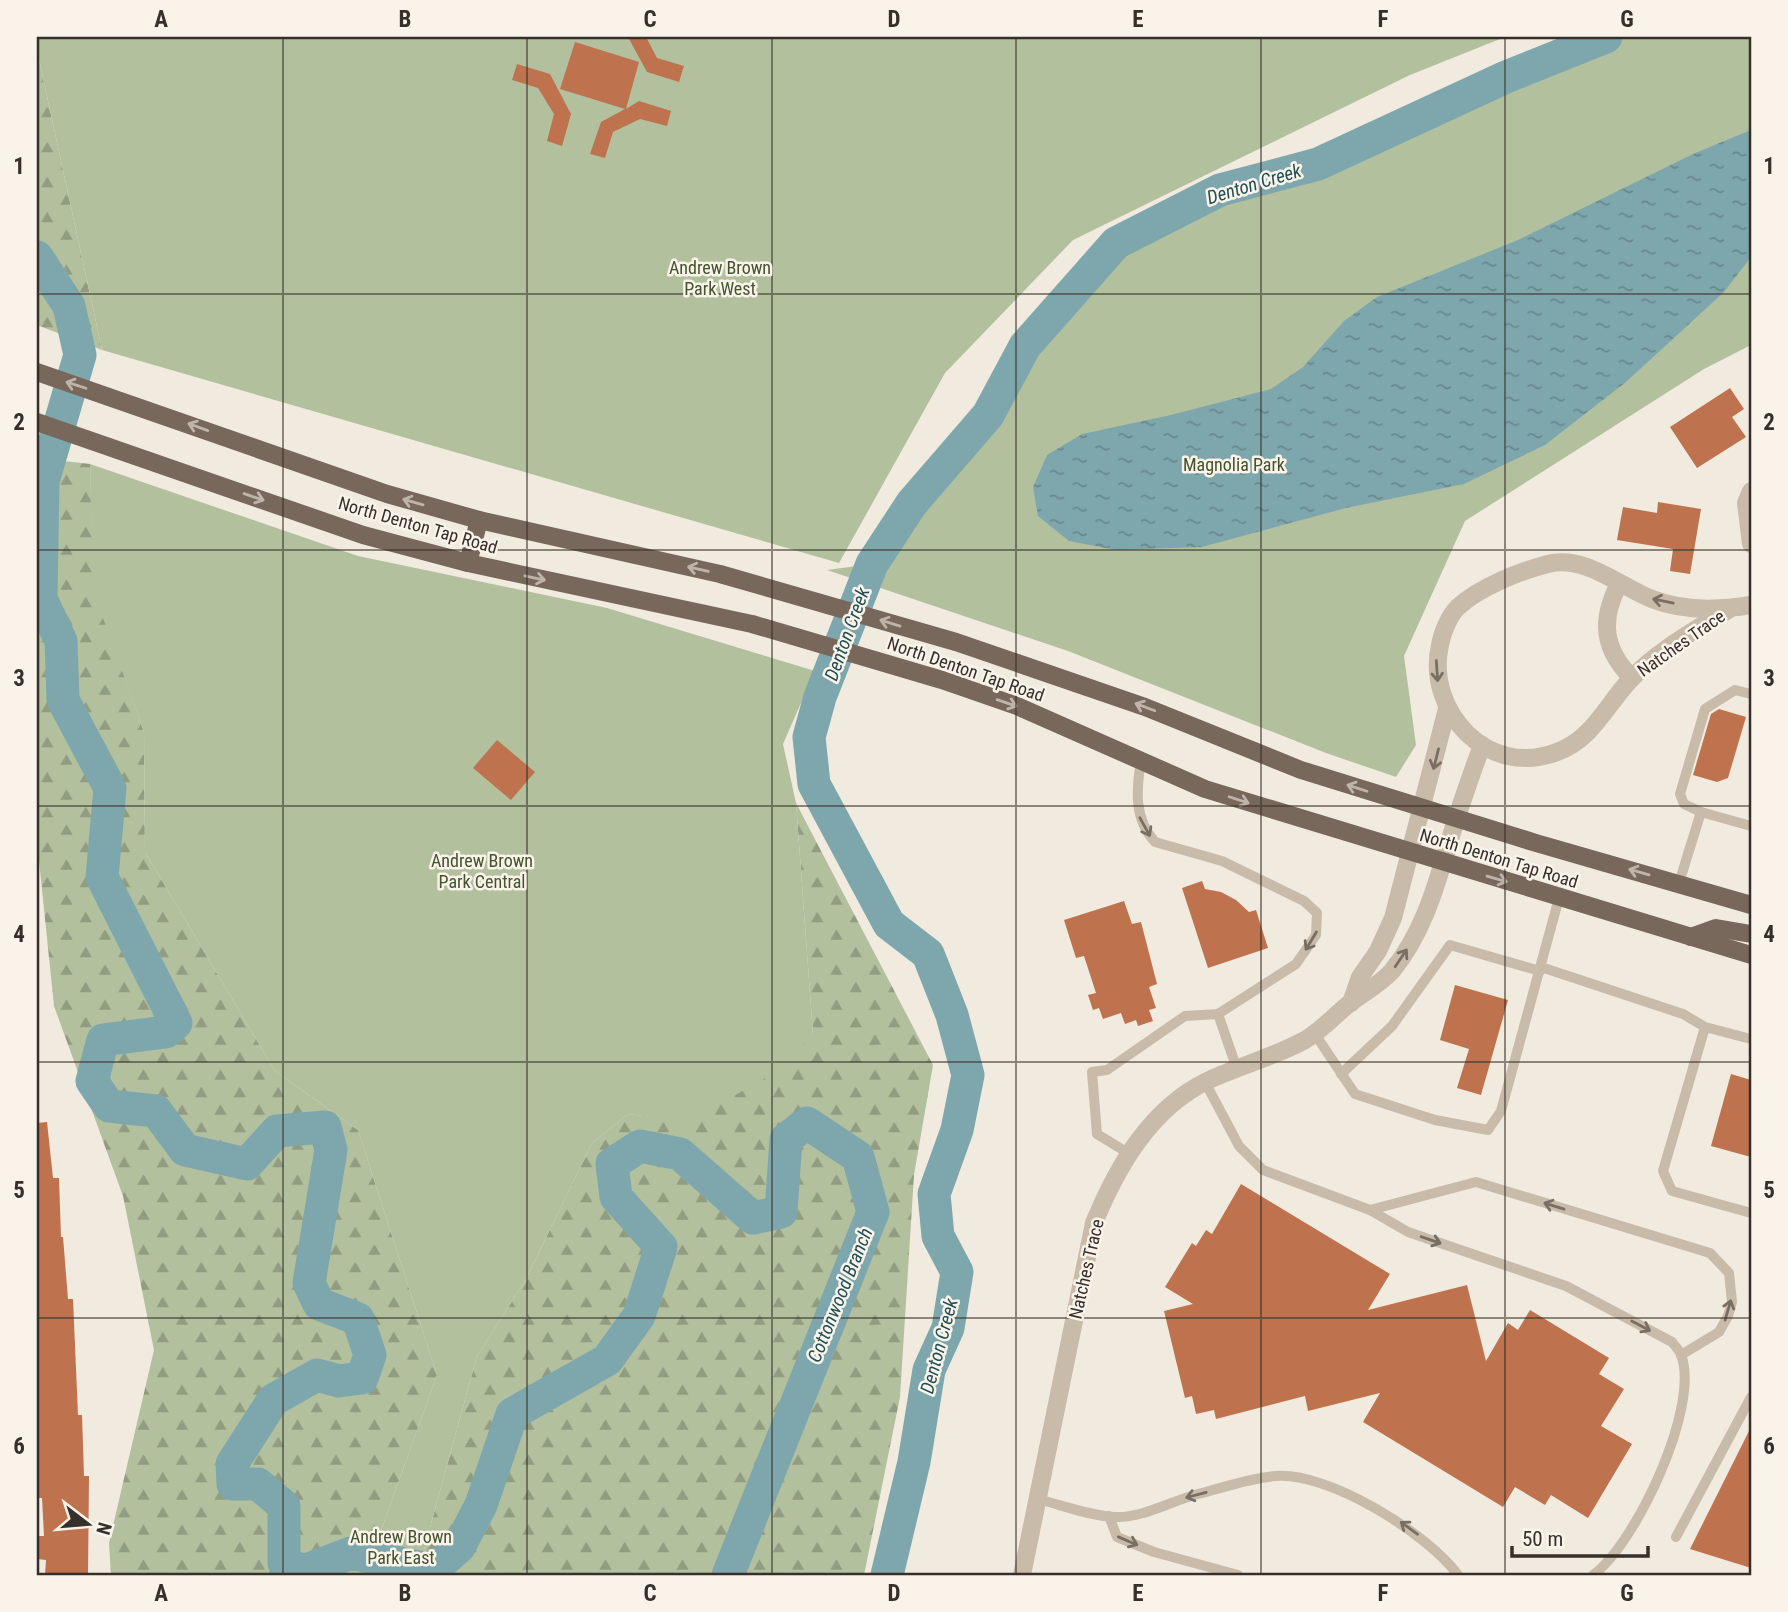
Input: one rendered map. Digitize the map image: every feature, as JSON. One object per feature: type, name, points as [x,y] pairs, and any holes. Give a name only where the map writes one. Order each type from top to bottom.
[{"type":"main road","name":"North Denton Tap Road","points":[[37,372],[387,494],[479,520],[764,585],[956,642],[1145,707],[1301,770],[1751,905]]},
{"type":"main road","name":"North Denton Tap Road","points":[[37,422],[363,535],[468,563],[752,624],[942,680],[1017,706],[1205,789],[1751,955]]},
{"type":"main road","points":[[468,563],[479,520]]},
{"type":"main road","points":[[1691,937],[1716,928],[1751,934]]},
{"type":"street","points":[[1751,491],[1746,503],[1751,544]]},
{"type":"street","name":"Natches Trace","points":[[1731,608],[1683,638],[1632,678],[1582,739],[1556,753],[1527,758],[1498,754],[1472,740],[1452,719],[1439,692],[1436,662],[1442,634],[1457,608],[1504,579],[1553,562],[1601,572],[1619,584],[1654,600],[1695,608],[1751,605]]},
{"type":"street","name":"Natches Trace","points":[[1619,584],[1607,613],[1608,644],[1617,663],[1632,678]]},
{"type":"street","name":"Natches Trace","points":[[1351,1003],[1360,977],[1378,951],[1393,918],[1447,709]]},
{"type":"street","name":"Natches Trace","points":[[1023,1575],[1094,1223],[1111,1182],[1128,1153],[1153,1124],[1205,1082],[1315,1034],[1351,1003],[1375,988],[1393,969],[1416,934],[1482,745]]},
{"type":"lane","points":[[1751,694],[1735,691],[1705,709],[1679,794],[1684,804],[1701,812],[1751,825]]},
{"type":"lane","points":[[1128,1153],[1097,1134],[1092,1072],[1107,1070],[1185,1016],[1218,1014],[1296,964],[1317,935],[1317,912],[1304,901],[1222,861],[1155,842],[1140,819],[1137,785],[1141,761]]},
{"type":"lane","points":[[1679,883],[1701,812]]},
{"type":"lane","points":[[1315,1034],[1355,1094],[1435,1120],[1488,1130],[1501,1111],[1559,898]]},
{"type":"lane","points":[[1341,1073],[1392,1026],[1450,945],[1540,969],[1683,1014],[1705,1027],[1751,1039]]},
{"type":"lane","points":[[1218,1014],[1237,1069]]},
{"type":"lane","points":[[1705,1027],[1663,1171],[1672,1191],[1751,1213]]},
{"type":"lane","points":[[1205,1082],[1239,1146],[1263,1170],[1370,1210],[1408,1232],[1566,1286],[1672,1342],[1681,1354],[1685,1380],[1676,1429],[1657,1481],[1628,1536],[1603,1568],[1593,1575]]},
{"type":"lane","points":[[1370,1210],[1476,1182],[1710,1253],[1729,1273],[1732,1302],[1719,1332],[1681,1354]]},
{"type":"lane","points":[[1675,1537],[1751,1397]]},
{"type":"lane","points":[[1037,1499],[1109,1516],[1129,1516],[1194,1495],[1275,1476],[1301,1478],[1321,1483],[1405,1524],[1443,1555],[1458,1575]]},
{"type":"lane","points":[[1109,1516],[1117,1537],[1160,1554],[1238,1575]]},
{"type":"green space","name":"Andrew Brown Park West","points":[[37,37],[1505,37],[1410,75],[1073,240],[945,373],[839,563],[102,350],[37,50]]},
{"type":"green space","name":"Magnolia Park","points":[[1606,37],[1751,37],[1751,345],[1704,369],[1465,521],[1404,656],[1416,745],[1396,777],[1326,753],[1068,651],[827,570],[872,564],[912,503],[988,415],[1025,346],[1116,243],[1220,190],[1318,164],[1506,77]]},
{"type":"green space","points":[[37,50],[102,350],[37,325]]},
{"type":"green space","points":[[37,458],[90,464],[94,590],[144,732],[145,852],[275,1071],[358,1130],[437,1375],[365,1575],[111,1575],[109,1543],[154,1350],[123,1196],[54,1006],[37,841]]},
{"type":"green space","name":"Andrew Brown Park Central","points":[[90,464],[358,556],[607,608],[815,671],[783,744],[796,803],[813,1034],[780,1070],[687,1122],[628,1114],[592,1143],[525,1281],[477,1356],[417,1575],[365,1575],[437,1375],[358,1130],[275,1071],[145,852],[144,732],[93,590]]},
{"type":"green space","points":[[796,803],[933,1065],[914,1175],[900,1397],[864,1575],[417,1575],[477,1356],[525,1281],[592,1143],[628,1114],[688,1121],[813,1034]]},
{"type":"water","points":[[1751,130],[1751,257],[1724,292],[1626,382],[1545,445],[1464,484],[1346,508],[1202,547],[1116,550],[1069,541],[1038,516],[1033,487],[1047,455],[1082,434],[1171,415],[1271,389],[1303,367],[1344,321],[1377,297],[1518,240],[1693,154]]},
{"type":"building","points":[[628,37],[646,37],[657,58],[684,66],[679,82],[647,72]]},
{"type":"building","points":[[575,42],[639,62],[626,109],[639,101],[671,111],[667,126],[640,119],[613,132],[605,158],[590,154],[601,122],[625,109],[560,89]]},
{"type":"building","points":[[517,64],[550,74],[571,114],[562,146],[547,141],[554,114],[538,88],[512,80]]},
{"type":"building","points":[[1730,388],[1744,409],[1732,417],[1746,437],[1697,468],[1670,427]]},
{"type":"building","points":[[1658,502],[1701,509],[1690,574],[1670,571],[1673,549],[1617,540],[1623,507],[1657,513]]},
{"type":"building","points":[[1719,709],[1746,717],[1728,778],[1717,782],[1693,775],[1711,714]]},
{"type":"building","points":[[497,740],[535,772],[511,800],[473,768]]},
{"type":"building","points":[[1202,881],[1205,889],[1221,892],[1236,900],[1249,912],[1256,910],[1268,948],[1208,968],[1182,888]]},
{"type":"building","points":[[1124,901],[1132,924],[1141,922],[1157,984],[1149,987],[1156,1008],[1149,1010],[1153,1021],[1138,1026],[1136,1020],[1125,1024],[1121,1013],[1103,1019],[1099,1008],[1093,1010],[1088,995],[1096,993],[1084,956],[1076,958],[1064,920]]},
{"type":"building","points":[[1455,985],[1508,1000],[1481,1095],[1457,1088],[1469,1049],[1440,1040]]},
{"type":"building","points":[[1731,1074],[1751,1080],[1751,1157],[1711,1146]]},
{"type":"building","points":[[47,1122],[53,1178],[59,1178],[61,1237],[68,1299],[73,1299],[78,1415],[82,1415],[84,1476],[89,1476],[88,1575],[45,1575],[46,1560],[37,1559],[37,1536],[44,1536],[42,1498],[37,1498],[37,1123]]},
{"type":"building","points":[[1241,1184],[1390,1274],[1368,1310],[1467,1285],[1486,1361],[1508,1323],[1518,1330],[1530,1310],[1609,1358],[1599,1374],[1624,1389],[1601,1426],[1632,1444],[1588,1518],[1551,1495],[1545,1505],[1515,1487],[1503,1507],[1363,1422],[1380,1393],[1308,1411],[1305,1396],[1216,1419],[1214,1410],[1196,1414],[1192,1396],[1185,1398],[1164,1311],[1193,1304],[1165,1287],[1192,1243],[1196,1246],[1206,1230],[1212,1234]]},
{"type":"building","points":[[1751,1427],[1751,1568],[1690,1549]]},
{"type":"waterway","name":"Denton Creek","points":[[887,1575],[914,1462],[929,1370],[948,1328],[957,1272],[938,1236],[934,1194],[957,1130],[968,1075],[952,1015],[928,954],[889,924],[814,784],[809,737],[820,697],[872,564],[912,503],[988,415],[1025,346],[1116,243],[1220,190],[1318,164],[1506,77],[1606,37]]},
{"type":"waterway","name":"Cottonwood Branch","points":[[37,257],[69,306],[80,355],[43,481],[41,599],[61,641],[63,700],[110,788],[102,877],[176,1023],[166,1032],[103,1040],[92,1081],[109,1106],[156,1111],[185,1150],[247,1164],[277,1131],[325,1127],[331,1150],[309,1283],[319,1304],[358,1319],[370,1355],[362,1378],[339,1381],[317,1375],[273,1400],[232,1464],[233,1484],[258,1484],[284,1506],[284,1563],[304,1571],[351,1553],[433,1570],[459,1547],[481,1505],[512,1414],[607,1360],[639,1316],[661,1247],[616,1197],[612,1164],[640,1146],[680,1154],[753,1218],[781,1212],[786,1139],[807,1123],[858,1157],[873,1212],[728,1575]]},
{"type":"waterway","points":[[278,1575],[284,1563]]},
{"type":"park label","name":"Andrew Brown Park East","points":[[401,1546]]}]
